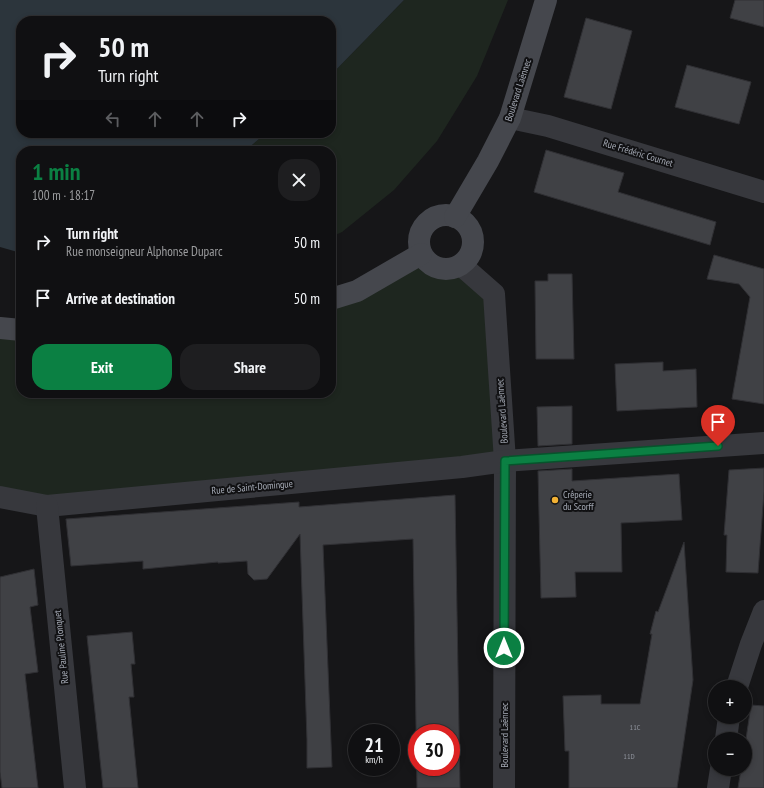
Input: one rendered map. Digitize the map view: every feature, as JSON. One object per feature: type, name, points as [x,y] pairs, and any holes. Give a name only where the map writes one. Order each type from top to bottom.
[{"type":"main road","name":"Boulevard Laënnec","points":[[455,217],[488,161],[510,118],[546,0]]},
{"type":"main road","points":[[443,215],[455,217],[464,222],[470,230],[472,249],[468,258],[461,265],[450,269],[438,268],[428,263],[421,254],[418,242],[422,229],[431,220],[443,215]]},
{"type":"main road","points":[[336,298],[358,291],[421,254]]},
{"type":"main road","points":[[0,328],[16,330]]},
{"type":"street","name":"Rue Frédéric Cournet","points":[[510,118],[548,126],[764,192]]},
{"type":"street","name":"Boulevard Laënnec","points":[[461,265],[494,294],[505,461],[504,788]]},
{"type":"street","name":"Rue de Saint-Domingue","points":[[0,498],[48,506],[462,467],[505,461],[764,443]]},
{"type":"street","name":"Rue Pauline Plonquet","points":[[48,506],[75,788]]},
{"type":"street","points":[[739,680],[764,611]]},
{"type":"street","points":[[718,788],[720,776]]},
{"type":"shaded area","points":[[0,0],[404,0],[336,70],[336,16],[16,16],[16,138],[260,138],[251,146],[16,146],[16,252],[0,247]]},
{"type":"shaded area","points":[[404,0],[508,0],[477,76],[437,141],[394,190],[342,232],[336,235],[336,146],[251,146],[260,138],[336,138],[336,70]]},
{"type":"shaded area","points":[[421,254],[425,259],[438,268],[443,269],[461,265],[494,294],[505,461],[47,506],[0,497],[0,328],[16,330],[16,398],[336,398],[336,296]]},
{"type":"building","points":[[735,0],[764,0],[764,27],[730,18]]},
{"type":"building","points":[[586,18],[632,31],[611,109],[564,97]]},
{"type":"building","points":[[687,65],[751,82],[739,124],[675,107]]},
{"type":"building","points":[[546,150],[624,173],[618,192],[716,222],[710,245],[534,192]]},
{"type":"building","points":[[714,255],[764,269],[764,404],[732,399],[750,297],[739,284],[707,279]]},
{"type":"building","points":[[548,274],[572,274],[574,359],[536,359],[535,281],[548,281]]},
{"type":"building","points":[[663,362],[663,371],[696,369],[697,407],[617,411],[615,364]]},
{"type":"building","points":[[572,406],[572,444],[538,446],[537,407]]},
{"type":"building","points":[[764,468],[764,492],[758,573],[726,572],[727,535],[724,535],[729,470]]},
{"type":"building","points":[[572,469],[572,481],[679,474],[682,520],[621,523],[622,572],[575,572],[576,597],[541,598],[538,471]]},
{"type":"building","points":[[455,495],[459,724],[416,724],[413,539],[323,545],[332,767],[307,768],[300,534],[267,579],[254,580],[248,574],[247,561],[218,562],[143,569],[143,561],[71,566],[66,519],[299,502],[299,507]]},
{"type":"building","points":[[684,542],[693,680],[677,788],[569,788],[569,751],[565,751],[563,696],[601,695],[601,704],[640,704],[652,634],[650,634],[656,611],[658,612]]},
{"type":"building","points":[[34,569],[38,605],[30,607],[38,672],[25,674],[38,788],[2,788],[0,772],[0,577]]},
{"type":"building","points":[[132,632],[135,664],[131,664],[134,697],[129,697],[138,788],[103,788],[87,636]]},
{"type":"building","points":[[752,705],[764,706],[764,788],[738,788],[740,776],[752,776],[752,732],[747,732],[748,724],[752,724]]},
{"type":"building","points":[[417,776],[460,776],[460,788],[417,788]]},
{"type":"place","name":"Crêperie du Scorff","points":[[555,500]]},
{"type":"route","points":[[504,648],[505,461],[718,446]]}]
